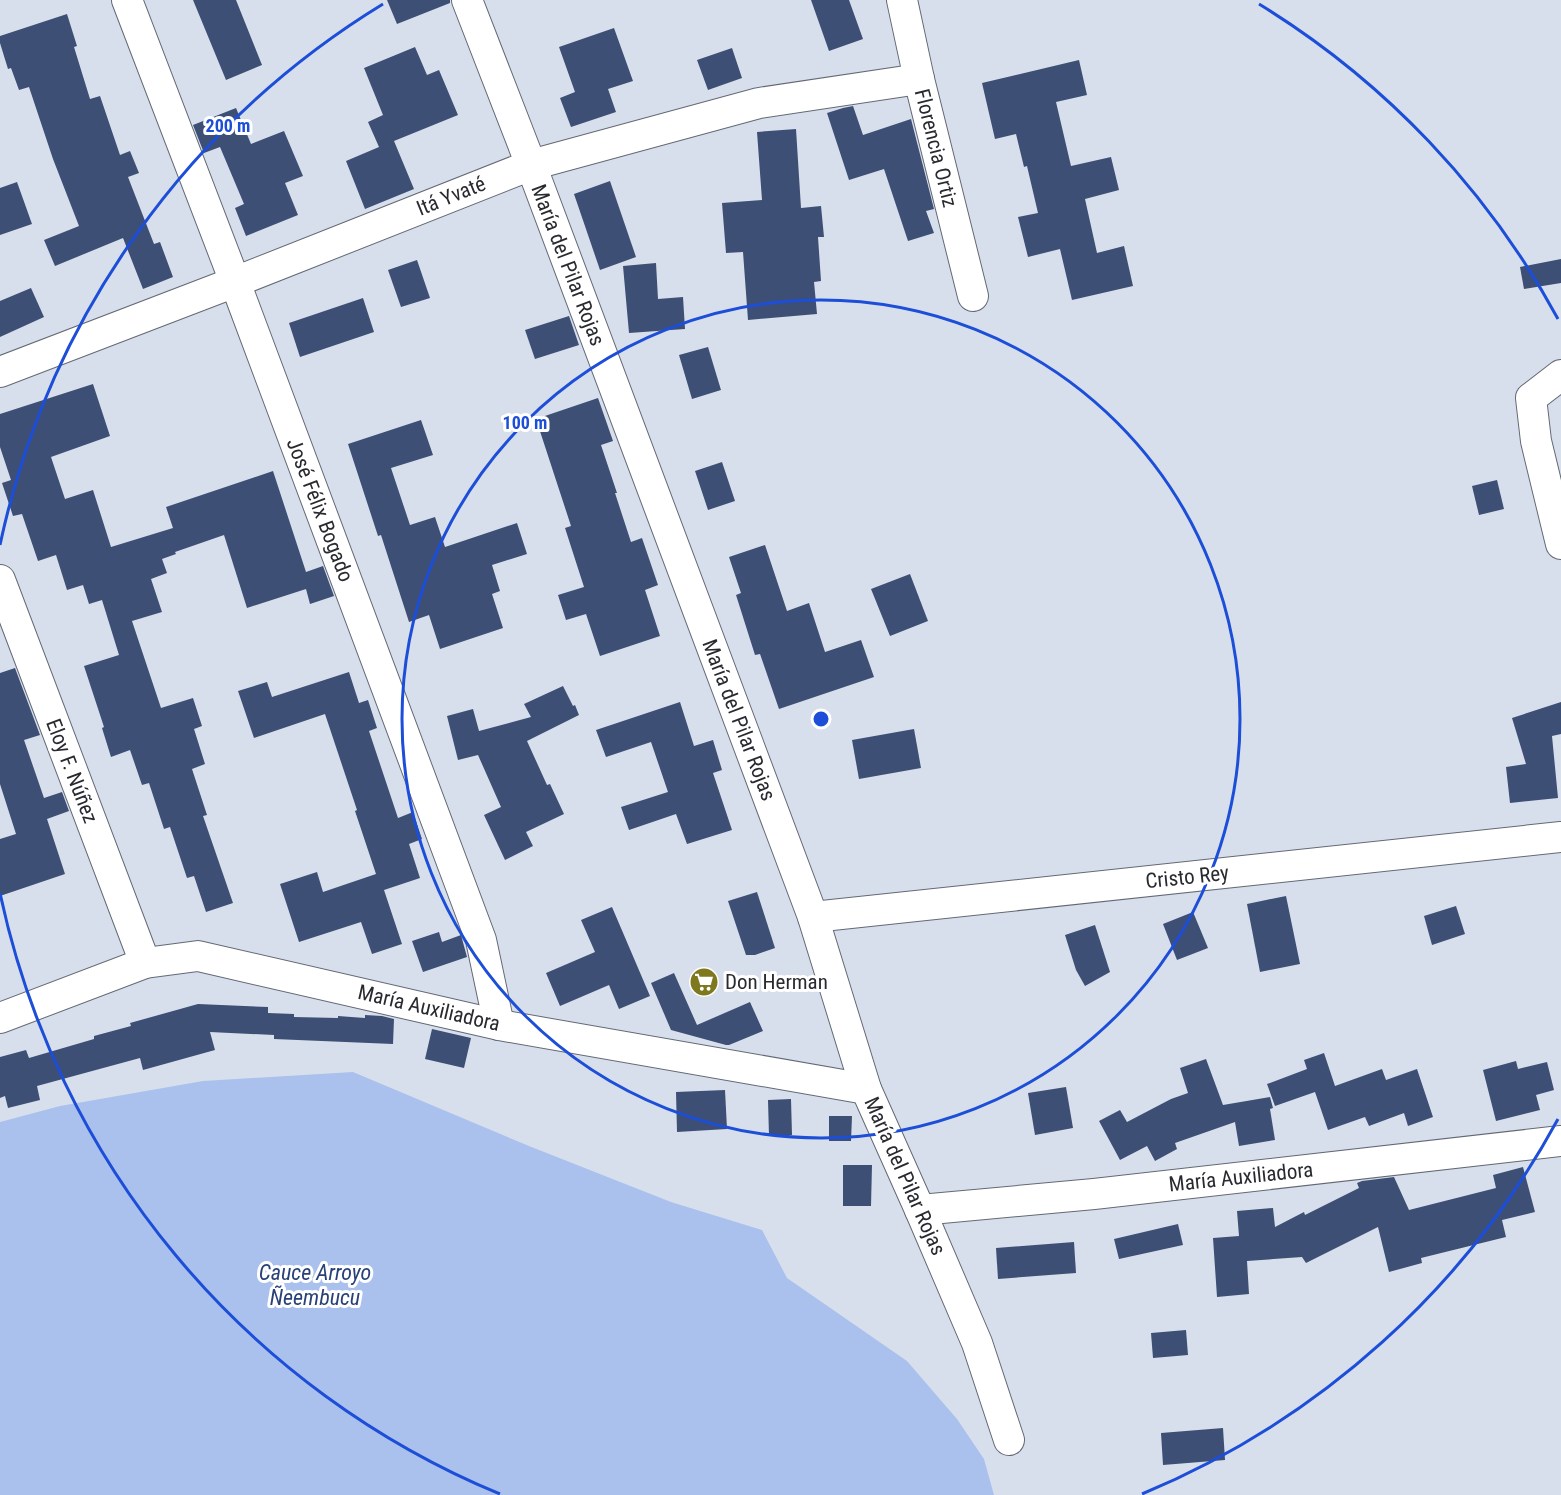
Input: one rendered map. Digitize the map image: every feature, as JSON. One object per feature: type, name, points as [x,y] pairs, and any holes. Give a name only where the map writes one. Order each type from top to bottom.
[{"type":"street","name":"José Félix Bogado","points":[[127,0],[481,940],[500,1025]]},
{"type":"street","name":"María del Pilar Rojas","points":[[467,0],[813,917],[866,1089],[977,1343],[1009,1440]]},
{"type":"street","name":"Florencia Ortiz","points":[[903,0],[919,79],[973,296]]},
{"type":"street","name":"Itá Yvaté","points":[[0,372],[531,165],[759,103],[919,79]]},
{"type":"street","points":[[1561,375],[1531,398],[1536,441],[1561,544]]},
{"type":"street","name":"Eloy F. Núñez","points":[[0,580],[145,963]]},
{"type":"street","name":"Cristo Rey","points":[[813,917],[1561,837]]},
{"type":"street","name":"María Auxiliadora","points":[[0,1018],[145,963],[198,956],[500,1025],[866,1089]]},
{"type":"street","name":"María Auxiliadora","points":[[920,1210],[1094,1194],[1561,1141]]},
{"type":"water","name":"Cauce Arroyo Ñeembucu","points":[[353,1072],[529,1146],[671,1202],[762,1230],[787,1278],[907,1361],[957,1419],[984,1459],[994,1495],[0,1495],[0,1122],[60,1106],[203,1081]]},
{"type":"building","points":[[193,0],[236,0],[262,65],[226,80]]},
{"type":"building","points":[[387,0],[450,0],[450,3],[397,24]]},
{"type":"building","points":[[811,0],[849,0],[863,39],[829,51]]},
{"type":"building","points":[[67,14],[77,46],[74,47],[90,99],[100,96],[120,155],[130,151],[139,173],[128,177],[154,244],[160,242],[173,277],[143,289],[123,238],[55,266],[44,240],[79,226],[29,87],[19,90],[11,68],[8,69],[0,36]]},
{"type":"building","points":[[614,28],[633,81],[608,89],[616,112],[571,127],[560,98],[575,92],[559,47]]},
{"type":"building","points":[[415,47],[427,75],[439,70],[458,115],[394,141],[414,189],[365,209],[346,161],[379,147],[368,122],[383,115],[364,68]]},
{"type":"building","points":[[732,48],[742,78],[708,90],[697,60]]},
{"type":"building","points":[[1079,60],[1087,95],[1056,102],[1071,166],[1111,157],[1119,190],[1085,199],[1097,253],[1124,246],[1133,286],[1072,300],[1060,249],[1028,257],[1018,217],[1038,213],[1027,166],[1024,167],[1016,134],[995,139],[982,83]]},
{"type":"building","points":[[853,106],[863,135],[911,119],[934,209],[926,211],[934,233],[908,241],[884,169],[849,180],[827,113]]},
{"type":"building","points":[[236,108],[251,144],[284,131],[303,176],[285,183],[298,215],[246,236],[235,208],[244,204],[220,147],[204,153],[193,125]]},
{"type":"building","points":[[796,129],[801,208],[821,206],[824,237],[818,237],[821,281],[814,282],[817,314],[748,320],[743,252],[726,253],[722,203],[762,200],[757,132]]},
{"type":"building","points":[[610,181],[636,257],[600,270],[574,194]]},
{"type":"building","points":[[17,182],[32,224],[0,235],[0,188]]},
{"type":"building","points":[[1561,259],[1561,283],[1524,289],[1520,267]]},
{"type":"building","points":[[417,260],[430,298],[401,307],[388,270]]},
{"type":"building","points":[[656,263],[658,299],[683,297],[685,329],[629,333],[623,266]]},
{"type":"building","points":[[31,288],[44,317],[0,337],[0,301]]},
{"type":"building","points":[[363,298],[374,332],[300,357],[289,323]]},
{"type":"building","points":[[569,316],[579,345],[535,359],[525,330]]},
{"type":"building","points":[[708,347],[721,390],[692,399],[679,355]]},
{"type":"building","points":[[93,384],[110,436],[51,457],[65,499],[93,490],[111,547],[173,528],[166,507],[273,471],[306,572],[323,566],[334,596],[310,604],[306,589],[247,608],[224,535],[175,552],[176,554],[162,559],[167,573],[151,579],[162,612],[132,621],[161,708],[193,698],[202,726],[194,729],[205,764],[192,769],[207,815],[203,816],[233,903],[206,912],[194,876],[187,878],[170,827],[164,829],[149,783],[142,785],[130,750],[111,757],[102,728],[104,727],[84,666],[119,655],[102,600],[89,604],[83,585],[67,590],[56,555],[38,561],[22,514],[13,516],[2,483],[11,480],[0,447],[0,414]]},
{"type":"building","points":[[598,398],[613,441],[601,445],[617,493],[615,493],[631,542],[642,538],[658,585],[645,590],[660,636],[600,656],[586,614],[566,620],[558,595],[584,587],[565,528],[571,526],[536,419]]},
{"type":"building","points":[[421,420],[433,455],[391,468],[410,525],[435,517],[445,547],[517,523],[527,554],[492,565],[500,591],[492,594],[503,628],[440,649],[429,615],[409,622],[348,444]]},
{"type":"building","points":[[722,462],[735,501],[708,510],[695,471]]},
{"type":"building","points":[[1497,480],[1504,509],[1479,515],[1472,486]]},
{"type":"building","points":[[765,545],[787,611],[809,603],[825,652],[861,640],[874,677],[779,709],[760,654],[755,655],[736,595],[741,593],[729,557]]},
{"type":"building","points":[[910,574],[928,621],[890,636],[871,589]]},
{"type":"building","points":[[15,668],[40,735],[24,740],[44,798],[62,792],[69,811],[47,819],[65,874],[0,896],[0,839],[16,834],[0,784],[0,673]]},
{"type":"building","points":[[349,672],[359,703],[368,700],[377,728],[369,731],[398,818],[413,812],[422,839],[409,844],[420,878],[384,890],[402,944],[372,954],[361,922],[299,942],[280,884],[317,872],[323,892],[376,874],[325,714],[254,738],[238,691],[267,682],[272,697]]},
{"type":"building","points":[[563,686],[579,715],[527,741],[547,785],[550,784],[564,814],[526,832],[533,846],[505,860],[484,815],[501,807],[478,755],[458,760],[447,716],[473,709],[479,731],[531,717],[524,704]]},
{"type":"building","points":[[680,702],[694,746],[713,740],[722,770],[713,773],[732,830],[687,844],[676,814],[629,830],[621,807],[668,792],[651,742],[606,757],[596,730]]},
{"type":"building","points":[[1561,702],[1561,734],[1552,736],[1558,798],[1510,803],[1506,767],[1526,764],[1512,718]]},
{"type":"building","points":[[914,729],[921,768],[859,779],[852,740]]},
{"type":"building","points":[[757,892],[775,948],[755,955],[746,955],[728,901]]},
{"type":"building","points":[[1286,896],[1300,964],[1260,972],[1247,904]]},
{"type":"building","points":[[1456,906],[1465,934],[1432,945],[1424,916]]},
{"type":"building","points":[[612,907],[650,996],[619,1009],[609,985],[560,1006],[546,973],[595,952],[581,920]]},
{"type":"building","points":[[1193,912],[1208,948],[1177,960],[1163,924]]},
{"type":"building","points":[[1095,925],[1110,972],[1085,986],[1076,970],[1065,935]]},
{"type":"building","points":[[439,932],[442,942],[461,935],[467,957],[423,972],[412,941]]},
{"type":"building","points":[[674,973],[697,1025],[750,1002],[763,1031],[726,1045],[671,1030],[651,983]]},
{"type":"building","points":[[198,1004],[268,1007],[268,1013],[294,1014],[294,1017],[365,1018],[365,1015],[382,1016],[394,1019],[393,1044],[274,1039],[274,1035],[210,1032],[215,1050],[143,1070],[140,1058],[37,1086],[40,1100],[8,1108],[5,1096],[0,1098],[0,1057],[26,1050],[29,1058],[94,1039],[94,1036],[131,1026],[130,1023]]},
{"type":"building","points":[[432,1029],[471,1038],[464,1068],[425,1059]]},
{"type":"building","points":[[1324,1053],[1335,1086],[1382,1069],[1386,1080],[1417,1069],[1433,1117],[1408,1126],[1404,1113],[1369,1126],[1365,1117],[1328,1130],[1315,1092],[1275,1106],[1267,1084],[1307,1069],[1304,1060]]},
{"type":"building","points":[[1206,1059],[1223,1105],[1270,1097],[1275,1140],[1239,1146],[1235,1122],[1175,1143],[1177,1149],[1155,1161],[1147,1146],[1120,1160],[1099,1121],[1120,1110],[1127,1122],[1171,1099],[1188,1093],[1180,1068]]},
{"type":"building","points":[[1516,1061],[1518,1069],[1547,1062],[1554,1090],[1536,1095],[1540,1110],[1496,1121],[1483,1070]]},
{"type":"building","points":[[1066,1087],[1073,1128],[1035,1135],[1028,1093]]},
{"type":"building","points":[[725,1090],[727,1129],[677,1132],[676,1092]]},
{"type":"building","points":[[791,1099],[792,1135],[769,1136],[768,1100]]},
{"type":"building","points":[[829,1116],[852,1116],[851,1141],[829,1141]]},
{"type":"building","points":[[843,1165],[872,1165],[871,1206],[843,1206]]},
{"type":"building","points":[[1523,1167],[1535,1212],[1502,1220],[1506,1237],[1421,1258],[1422,1263],[1389,1272],[1378,1227],[1306,1263],[1302,1257],[1247,1261],[1249,1294],[1217,1297],[1213,1238],[1239,1236],[1237,1211],[1273,1208],[1275,1227],[1359,1188],[1357,1183],[1394,1177],[1409,1210],[1496,1188],[1493,1175]]},
{"type":"building","points":[[1178,1224],[1183,1245],[1119,1259],[1114,1239]]},
{"type":"building","points":[[1074,1242],[1076,1273],[998,1279],[996,1248]]},
{"type":"building","points":[[1186,1330],[1188,1355],[1153,1358],[1151,1333]]},
{"type":"building","points":[[1223,1428],[1225,1460],[1163,1465],[1161,1433]]},
{"type":"place","name":"Don Herman","points":[[704,982]]}]
